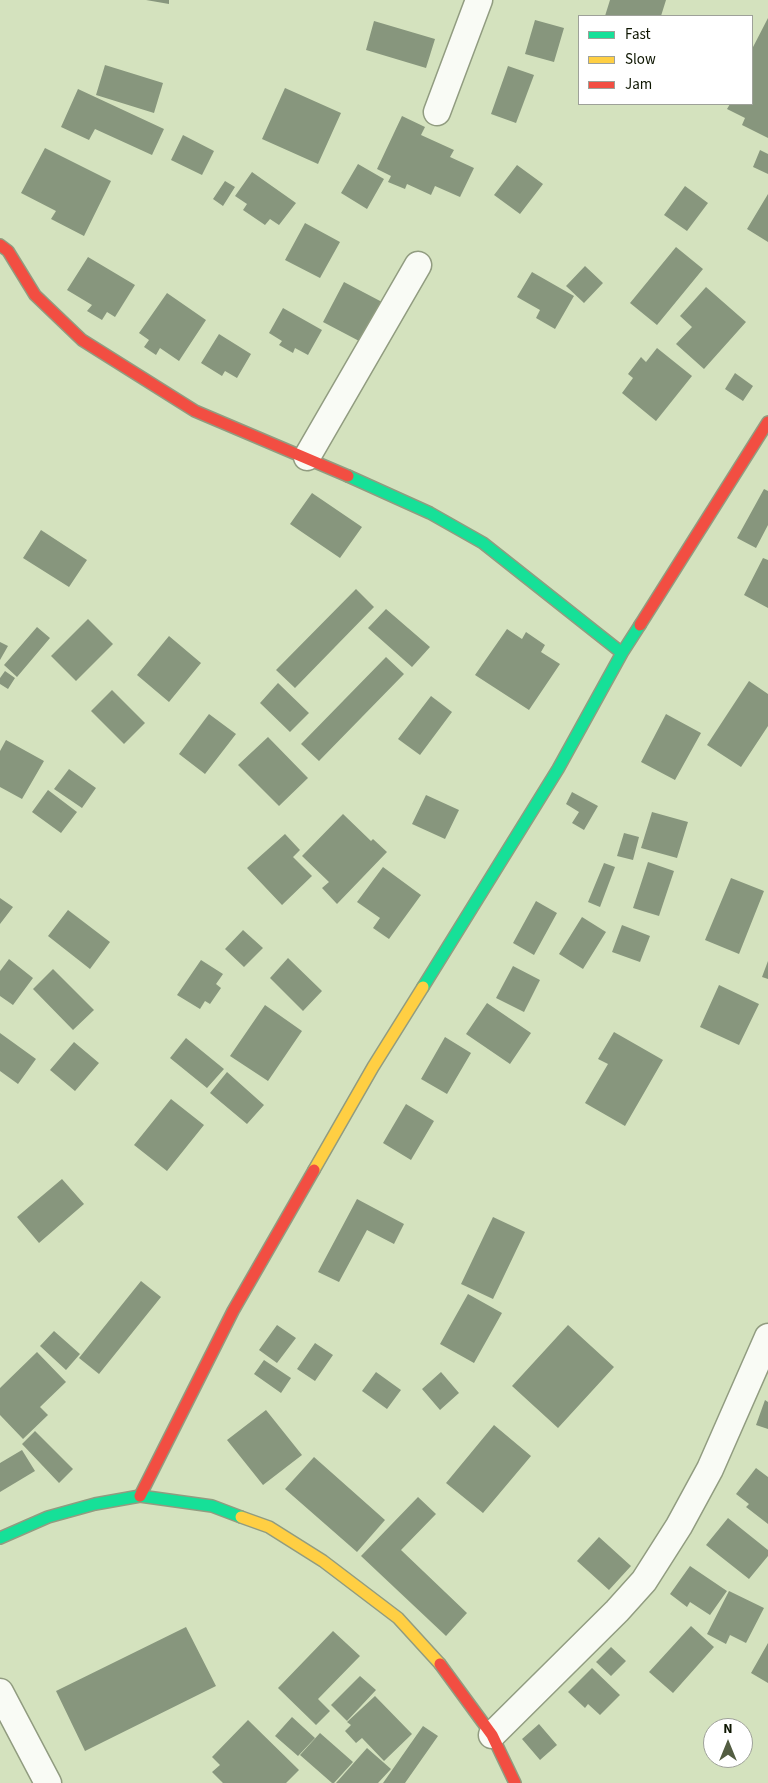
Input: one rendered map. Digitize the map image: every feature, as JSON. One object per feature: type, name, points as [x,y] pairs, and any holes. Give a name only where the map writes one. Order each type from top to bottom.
[{"type":"street","points":[[437,112],[466,39],[479,0]]},
{"type":"street","points":[[0,245],[8,251],[35,296],[82,340],[195,411],[307,457],[430,513],[483,544],[622,653]]},
{"type":"street","points":[[307,457],[418,265]]},
{"type":"street","points":[[140,1496],[233,1311],[373,1067],[558,769],[622,653],[768,422]]},
{"type":"street","points":[[492,1735],[617,1611],[644,1581],[679,1526],[710,1469],[768,1337]]},
{"type":"street","points":[[0,1538],[48,1516],[95,1504],[140,1496],[212,1506],[269,1527],[323,1560],[398,1618],[457,1684],[492,1735],[515,1783]]},
{"type":"street","points":[[0,1692],[48,1783]]},
{"type":"building","points":[[146,0],[169,0],[169,4]]},
{"type":"building","points":[[610,0],[666,0],[661,15],[605,15]]},
{"type":"building","points":[[768,18],[768,138],[742,125],[745,118],[727,109],[729,105],[753,105],[753,47]]},
{"type":"building","points":[[535,20],[564,28],[554,62],[525,54]]},
{"type":"building","points":[[374,21],[435,39],[426,68],[366,50]]},
{"type":"building","points":[[105,65],[163,83],[154,113],[96,95]]},
{"type":"building","points":[[508,66],[534,75],[516,123],[491,114]]},
{"type":"building","points":[[285,88],[341,113],[318,164],[262,139]]},
{"type":"building","points":[[78,89],[164,129],[152,155],[95,129],[89,140],[61,127]]},
{"type":"building","points":[[402,116],[425,127],[421,135],[454,150],[450,157],[474,168],[460,197],[435,186],[431,195],[407,184],[405,189],[388,182],[391,176],[377,169]]},
{"type":"building","points":[[183,135],[214,151],[202,175],[171,160]]},
{"type":"building","points":[[45,148],[111,181],[84,236],[51,219],[56,211],[21,193]]},
{"type":"building","points":[[760,150],[768,154],[768,174],[753,167]]},
{"type":"building","points":[[358,164],[384,179],[367,209],[341,193]]},
{"type":"building","points":[[517,165],[543,184],[520,214],[494,195]]},
{"type":"building","points":[[252,172],[296,203],[279,225],[270,219],[265,225],[243,210],[247,204],[235,196]]},
{"type":"building","points":[[225,181],[235,187],[223,206],[213,199]]},
{"type":"building","points":[[685,186],[708,203],[687,231],[664,215]]},
{"type":"building","points":[[768,194],[768,242],[747,229]]},
{"type":"building","points":[[305,223],[340,242],[320,278],[285,260]]},
{"type":"building","points":[[676,247],[703,269],[657,325],[630,303]]},
{"type":"building","points":[[88,257],[135,285],[115,317],[107,312],[102,320],[87,311],[92,305],[67,290]]},
{"type":"building","points":[[585,266],[603,283],[584,303],[566,286]]},
{"type":"building","points":[[532,272],[574,296],[555,329],[536,318],[540,310],[517,297]]},
{"type":"building","points":[[344,282],[382,302],[361,342],[323,322]]},
{"type":"building","points":[[706,287],[746,322],[704,369],[676,344],[692,327],[680,316]]},
{"type":"building","points":[[167,293],[206,320],[179,361],[160,348],[156,355],[144,347],[149,340],[139,333]]},
{"type":"building","points":[[283,308],[322,330],[308,355],[295,348],[293,353],[279,345],[282,341],[269,333]]},
{"type":"building","points":[[219,334],[251,354],[237,378],[225,371],[222,376],[201,363]]},
{"type":"building","points":[[657,348],[692,376],[656,421],[622,393],[633,378],[628,374],[641,357],[646,362]]},
{"type":"building","points":[[735,373],[753,386],[743,401],[725,389]]},
{"type":"building","points":[[764,489],[768,491],[768,525],[756,548],[737,538]]},
{"type":"building","points":[[312,493],[362,527],[340,558],[290,524]]},
{"type":"building","points":[[41,530],[87,560],[69,587],[23,558]]},
{"type":"building","points":[[763,558],[768,560],[768,608],[744,595]]},
{"type":"building","points":[[356,589],[374,607],[295,688],[276,670]]},
{"type":"building","points":[[386,609],[430,647],[412,667],[368,628]]},
{"type":"building","points":[[88,619],[113,644],[76,681],[51,656]]},
{"type":"building","points":[[37,627],[50,638],[17,677],[4,665]]},
{"type":"building","points":[[507,629],[522,639],[526,632],[545,645],[541,652],[560,664],[529,710],[475,675]]},
{"type":"building","points":[[169,636],[201,663],[169,702],[137,675]]},
{"type":"building","points":[[0,642],[8,646],[0,660]]},
{"type":"building","points":[[386,657],[404,674],[319,761],[301,744]]},
{"type":"building","points":[[5,671],[15,678],[8,689],[0,684],[0,678]]},
{"type":"building","points":[[749,681],[768,694],[768,726],[741,767],[707,745]]},
{"type":"building","points":[[278,683],[309,713],[290,732],[260,703]]},
{"type":"building","points":[[112,690],[145,723],[124,744],[91,711]]},
{"type":"building","points":[[431,696],[452,712],[420,755],[398,739]]},
{"type":"building","points":[[209,714],[236,734],[205,774],[179,754]]},
{"type":"building","points":[[666,714],[701,733],[675,780],[641,762]]},
{"type":"building","points":[[268,737],[308,778],[279,806],[238,765]]},
{"type":"building","points":[[6,740],[44,761],[22,799],[0,787],[0,751]]},
{"type":"building","points":[[69,769],[96,788],[82,808],[54,789]]},
{"type":"building","points":[[48,790],[77,812],[61,833],[32,812]]},
{"type":"building","points":[[572,792],[598,806],[584,830],[572,823],[579,812],[566,804]]},
{"type":"building","points":[[426,795],[459,810],[445,839],[412,824]]},
{"type":"building","points":[[652,812],[688,822],[677,858],[641,848]]},
{"type":"building","points":[[343,814],[371,841],[373,839],[387,852],[337,904],[322,888],[329,882],[302,856]]},
{"type":"building","points":[[624,833],[639,837],[633,860],[617,856]]},
{"type":"building","points":[[285,834],[300,850],[293,857],[312,876],[282,905],[247,868]]},
{"type":"building","points":[[648,862],[674,871],[659,916],[633,908]]},
{"type":"building","points":[[604,863],[615,867],[600,907],[588,902]]},
{"type":"building","points":[[383,867],[421,895],[389,939],[373,928],[380,918],[357,902]]},
{"type":"building","points":[[731,878],[764,891],[739,954],[705,940]]},
{"type":"building","points":[[0,898],[13,907],[0,924]]},
{"type":"building","points":[[536,901],[557,913],[534,955],[513,943]]},
{"type":"building","points":[[68,910],[110,942],[90,969],[48,936]]},
{"type":"building","points":[[582,917],[606,932],[583,969],[559,954]]},
{"type":"building","points":[[622,925],[650,936],[640,962],[612,952]]},
{"type":"building","points":[[243,930],[263,948],[244,967],[225,949]]},
{"type":"building","points":[[288,958],[322,991],[303,1011],[270,978]]},
{"type":"building","points":[[9,959],[33,978],[13,1005],[0,996],[0,971]]},
{"type":"building","points":[[201,960],[223,974],[216,984],[221,988],[210,1004],[205,1001],[200,1009],[177,995]]},
{"type":"building","points":[[768,961],[768,979],[762,977]]},
{"type":"building","points":[[513,966],[540,980],[524,1012],[496,998]]},
{"type":"building","points":[[53,969],[94,1010],[73,1030],[33,989]]},
{"type":"building","points":[[719,985],[759,1004],[739,1045],[700,1027]]},
{"type":"building","points":[[487,1003],[531,1033],[510,1064],[466,1034]]},
{"type":"building","points":[[265,1005],[302,1031],[268,1081],[230,1056]]},
{"type":"building","points":[[614,1032],[663,1060],[625,1126],[585,1103],[608,1064],[598,1059]]},
{"type":"building","points":[[0,1033],[36,1059],[18,1084],[0,1071]]},
{"type":"building","points":[[445,1037],[471,1053],[447,1094],[421,1079]]},
{"type":"building","points":[[186,1038],[224,1069],[207,1088],[170,1058]]},
{"type":"building","points":[[74,1042],[99,1063],[75,1091],[50,1070]]},
{"type":"building","points":[[227,1072],[264,1105],[247,1124],[210,1093]]},
{"type":"building","points":[[171,1099],[204,1125],[167,1171],[134,1145]]},
{"type":"building","points":[[406,1104],[434,1121],[411,1160],[383,1143]]},
{"type":"building","points":[[62,1179],[84,1204],[39,1243],[17,1217]]},
{"type":"building","points":[[357,1199],[404,1224],[394,1244],[367,1230],[339,1282],[318,1272]]},
{"type":"building","points":[[493,1217],[525,1232],[493,1299],[461,1284]]},
{"type":"building","points":[[141,1281],[161,1297],[99,1374],[79,1358]]},
{"type":"building","points":[[468,1294],[502,1313],[474,1363],[440,1344]]},
{"type":"building","points":[[277,1325],[296,1338],[277,1363],[259,1350]]},
{"type":"building","points":[[568,1325],[614,1367],[558,1428],[512,1386]]},
{"type":"building","points":[[54,1331],[80,1354],[66,1370],[40,1346]]},
{"type":"building","points":[[315,1343],[333,1355],[315,1381],[297,1369]]},
{"type":"building","points":[[37,1352],[66,1382],[40,1407],[48,1415],[23,1439],[0,1415],[0,1388]]},
{"type":"building","points":[[264,1360],[291,1378],[281,1393],[254,1374]]},
{"type":"building","points":[[376,1372],[401,1390],[387,1409],[362,1391]]},
{"type":"building","points":[[441,1372],[459,1393],[440,1410],[422,1389]]},
{"type":"building","points":[[765,1400],[768,1402],[768,1429],[756,1425]]},
{"type":"building","points":[[266,1410],[302,1455],[263,1485],[227,1440]]},
{"type":"building","points":[[494,1425],[531,1456],[483,1513],[446,1483]]},
{"type":"building","points":[[35,1431],[73,1469],[59,1483],[22,1444]]},
{"type":"building","points":[[22,1450],[35,1471],[0,1492],[0,1463]]},
{"type":"building","points":[[314,1457],[385,1520],[357,1552],[285,1489]]},
{"type":"building","points":[[756,1468],[768,1477],[768,1524],[746,1507],[749,1504],[736,1494]]},
{"type":"building","points":[[418,1497],[436,1514],[401,1550],[467,1613],[446,1636],[361,1556]]},
{"type":"building","points":[[728,1518],[768,1550],[768,1556],[749,1579],[706,1545]]},
{"type":"building","points":[[599,1537],[631,1566],[609,1590],[577,1561]]},
{"type":"building","points":[[690,1566],[727,1591],[710,1615],[690,1602],[687,1607],[670,1594]]},
{"type":"building","points":[[729,1591],[764,1608],[746,1643],[730,1635],[726,1644],[707,1634]]},
{"type":"building","points":[[691,1626],[714,1647],[673,1693],[649,1672]]},
{"type":"building","points":[[186,1627],[216,1686],[85,1751],[56,1691]]},
{"type":"building","points":[[333,1631],[360,1656],[318,1699],[330,1711],[316,1725],[278,1688]]},
{"type":"building","points":[[768,1643],[768,1683],[751,1673]]},
{"type":"building","points":[[611,1647],[626,1661],[611,1676],[596,1662]]},
{"type":"building","points":[[592,1668],[620,1695],[600,1715],[588,1704],[585,1708],[568,1692]]},
{"type":"building","points":[[360,1676],[376,1690],[347,1721],[331,1705]]},
{"type":"building","points":[[375,1696],[412,1734],[384,1761],[362,1738],[356,1743],[345,1731],[351,1725],[347,1722]]},
{"type":"building","points":[[292,1717],[315,1738],[298,1756],[275,1736]]},
{"type":"building","points":[[248,1720],[299,1770],[286,1783],[223,1783],[212,1772],[220,1765],[212,1757]]},
{"type":"building","points":[[539,1724],[557,1745],[540,1760],[522,1739]]},
{"type":"building","points":[[423,1726],[438,1736],[405,1783],[383,1783]]},
{"type":"building","points":[[320,1733],[353,1762],[334,1783],[300,1755]]},
{"type":"building","points":[[367,1748],[391,1769],[378,1783],[336,1783]]},
{"type":"traffic: fast","points":[[348,476],[430,513],[483,543],[622,653]]},
{"type":"traffic: fast","points":[[423,987],[558,769],[622,653],[640,625]]},
{"type":"traffic: fast","points":[[0,1538],[48,1517],[95,1504],[140,1496],[212,1506],[241,1517]]},
{"type":"traffic: slow","points":[[314,1170],[373,1067],[423,987]]},
{"type":"traffic: slow","points":[[241,1517],[269,1527],[323,1561],[398,1618],[440,1664]]},
{"type":"traffic: jam","points":[[0,245],[8,251],[35,295],[82,340],[195,411],[348,476]]},
{"type":"traffic: jam","points":[[640,625],[768,422]]},
{"type":"traffic: jam","points":[[140,1496],[233,1311],[314,1170]]},
{"type":"traffic: jam","points":[[440,1664],[492,1735],[515,1783]]}]
